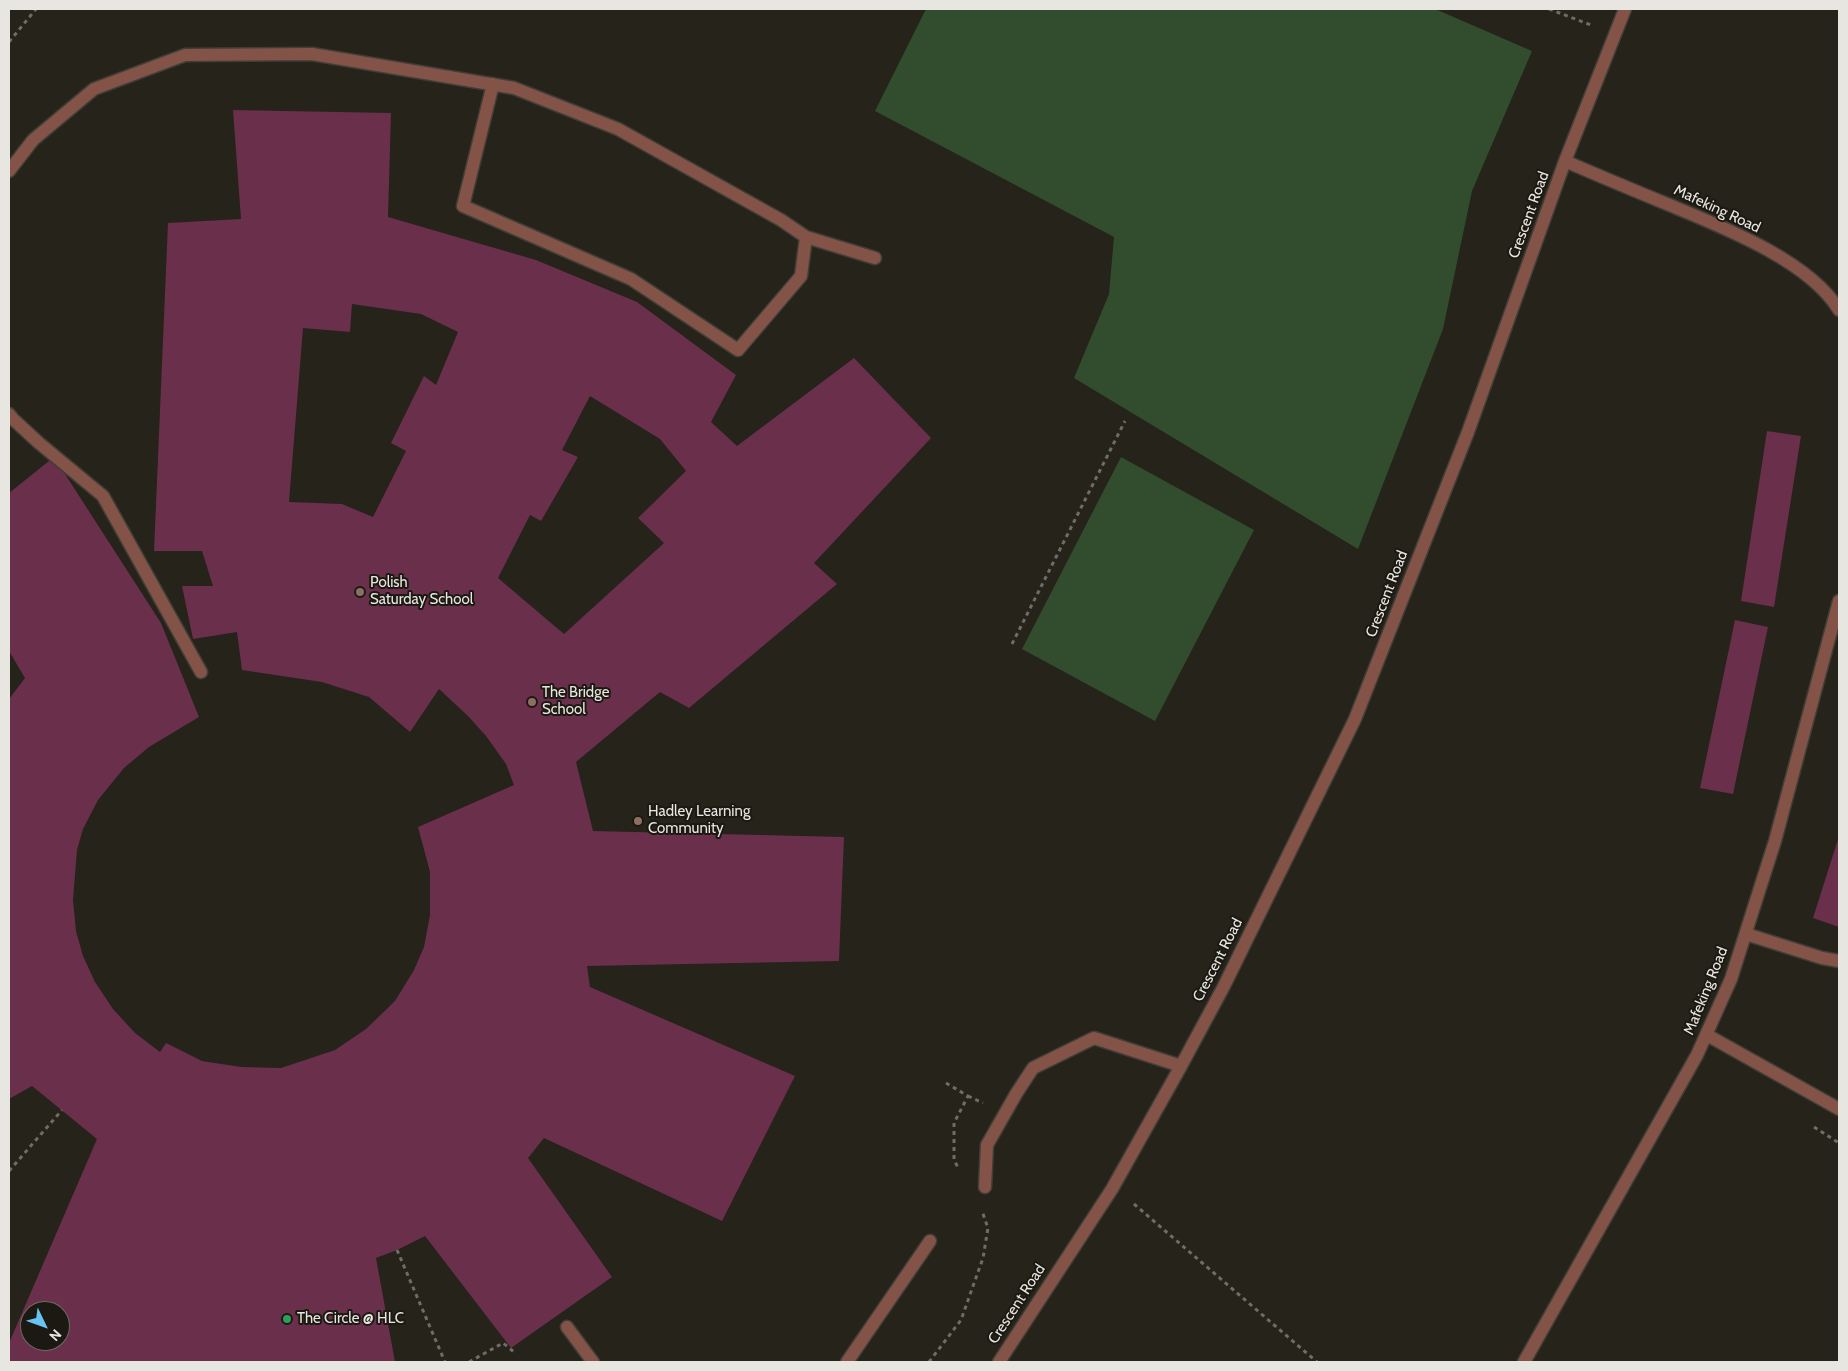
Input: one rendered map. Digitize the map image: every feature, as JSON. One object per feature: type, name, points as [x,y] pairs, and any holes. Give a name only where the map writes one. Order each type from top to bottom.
[{"type":"street","name":"Crescent Road","points":[[999,1362],[1112,1189],[1181,1066],[1224,986],[1355,719],[1468,432],[1565,161],[1625,9]]},
{"type":"street","points":[[9,171],[33,140],[94,89],[185,55],[312,54],[514,88],[618,129],[781,220],[806,238],[875,258]]},
{"type":"street","points":[[493,84],[463,206],[631,279],[738,350],[801,276],[806,238]]},
{"type":"street","name":"Mafeking Road","points":[[1565,161],[1721,226],[1784,259],[1830,295],[1839,310]]},
{"type":"street","points":[[9,414],[39,443],[103,496],[201,672]]},
{"type":"street","name":"Mafeking Road","points":[[1524,1362],[1707,1035],[1731,979],[1775,841],[1839,601]]},
{"type":"street","points":[[1746,934],[1822,958],[1839,961]]},
{"type":"street","points":[[1707,1035],[1839,1109]]},
{"type":"street","points":[[986,1187],[987,1145],[1033,1068],[1094,1038],[1181,1066]]},
{"type":"street","points":[[847,1362],[930,1241]]},
{"type":"street","points":[[567,1327],[593,1362]]},
{"type":"path","points":[[9,42],[36,9]]},
{"type":"path","points":[[1549,9],[1591,25]]},
{"type":"path","points":[[1012,644],[1125,421]]},
{"type":"path","points":[[946,1083],[968,1096],[954,1123],[954,1160],[963,1175]]},
{"type":"path","points":[[9,1171],[62,1110]]},
{"type":"path","points":[[1130,1200],[1317,1362]]},
{"type":"path","points":[[929,1362],[961,1320],[982,1258],[988,1228],[980,1205]]},
{"type":"path","points":[[397,1250],[446,1362]]},
{"type":"path","points":[[469,1362],[503,1343],[514,1352]]},
{"type":"green space","points":[[926,9],[1435,9],[1532,51],[1472,191],[1443,329],[1358,549],[1074,378],[1109,294],[1114,237],[875,111]]},
{"type":"green space","points":[[1121,457],[1254,530],[1155,721],[1022,649]]},
{"type":"building","points":[[233,110],[391,113],[388,217],[536,260],[637,302],[736,375],[711,422],[737,446],[854,358],[931,438],[814,563],[837,584],[689,708],[660,692],[576,762],[593,831],[844,837],[839,961],[587,966],[590,987],[795,1076],[722,1221],[544,1138],[528,1158],[612,1277],[511,1348],[425,1236],[376,1258],[395,1362],[9,1362],[9,1343],[20,1318],[20,1351],[70,1351],[70,1301],[27,1301],[97,1139],[32,1086],[9,1099],[9,699],[25,678],[9,651],[9,493],[54,457],[161,623],[199,717],[149,747],[124,768],[98,800],[83,829],[77,850],[73,900],[76,931],[83,956],[95,982],[113,1009],[135,1033],[160,1052],[166,1043],[202,1061],[241,1067],[281,1068],[335,1050],[366,1029],[395,1001],[414,970],[424,947],[430,915],[430,872],[418,827],[514,785],[506,764],[486,736],[439,689],[410,732],[369,697],[322,682],[242,670],[237,632],[193,639],[182,586],[213,586],[202,551],[154,551],[168,223],[241,219]],"holes":[[[352,304],[421,314],[458,332],[436,385],[424,376],[391,443],[406,451],[373,517],[342,504],[289,502],[303,328],[350,332]],[[590,396],[660,439],[686,471],[638,518],[664,543],[564,634],[498,578],[530,515],[541,521],[578,457],[562,450]]]},
{"type":"building","points":[[1767,431],[1801,436],[1774,607],[1741,601]]},
{"type":"building","points":[[1735,620],[1768,627],[1733,794],[1700,788]]},
{"type":"building","points":[[1839,836],[1839,927],[1813,918]]},
{"type":"place","name":"Polish Saturday School","points":[[360,592]]},
{"type":"place","name":"The Bridge School","points":[[532,702]]},
{"type":"place","name":"Hadley Learning Community","points":[[638,821]]},
{"type":"place","name":"The Circle @ HLC","points":[[287,1319]]}]
